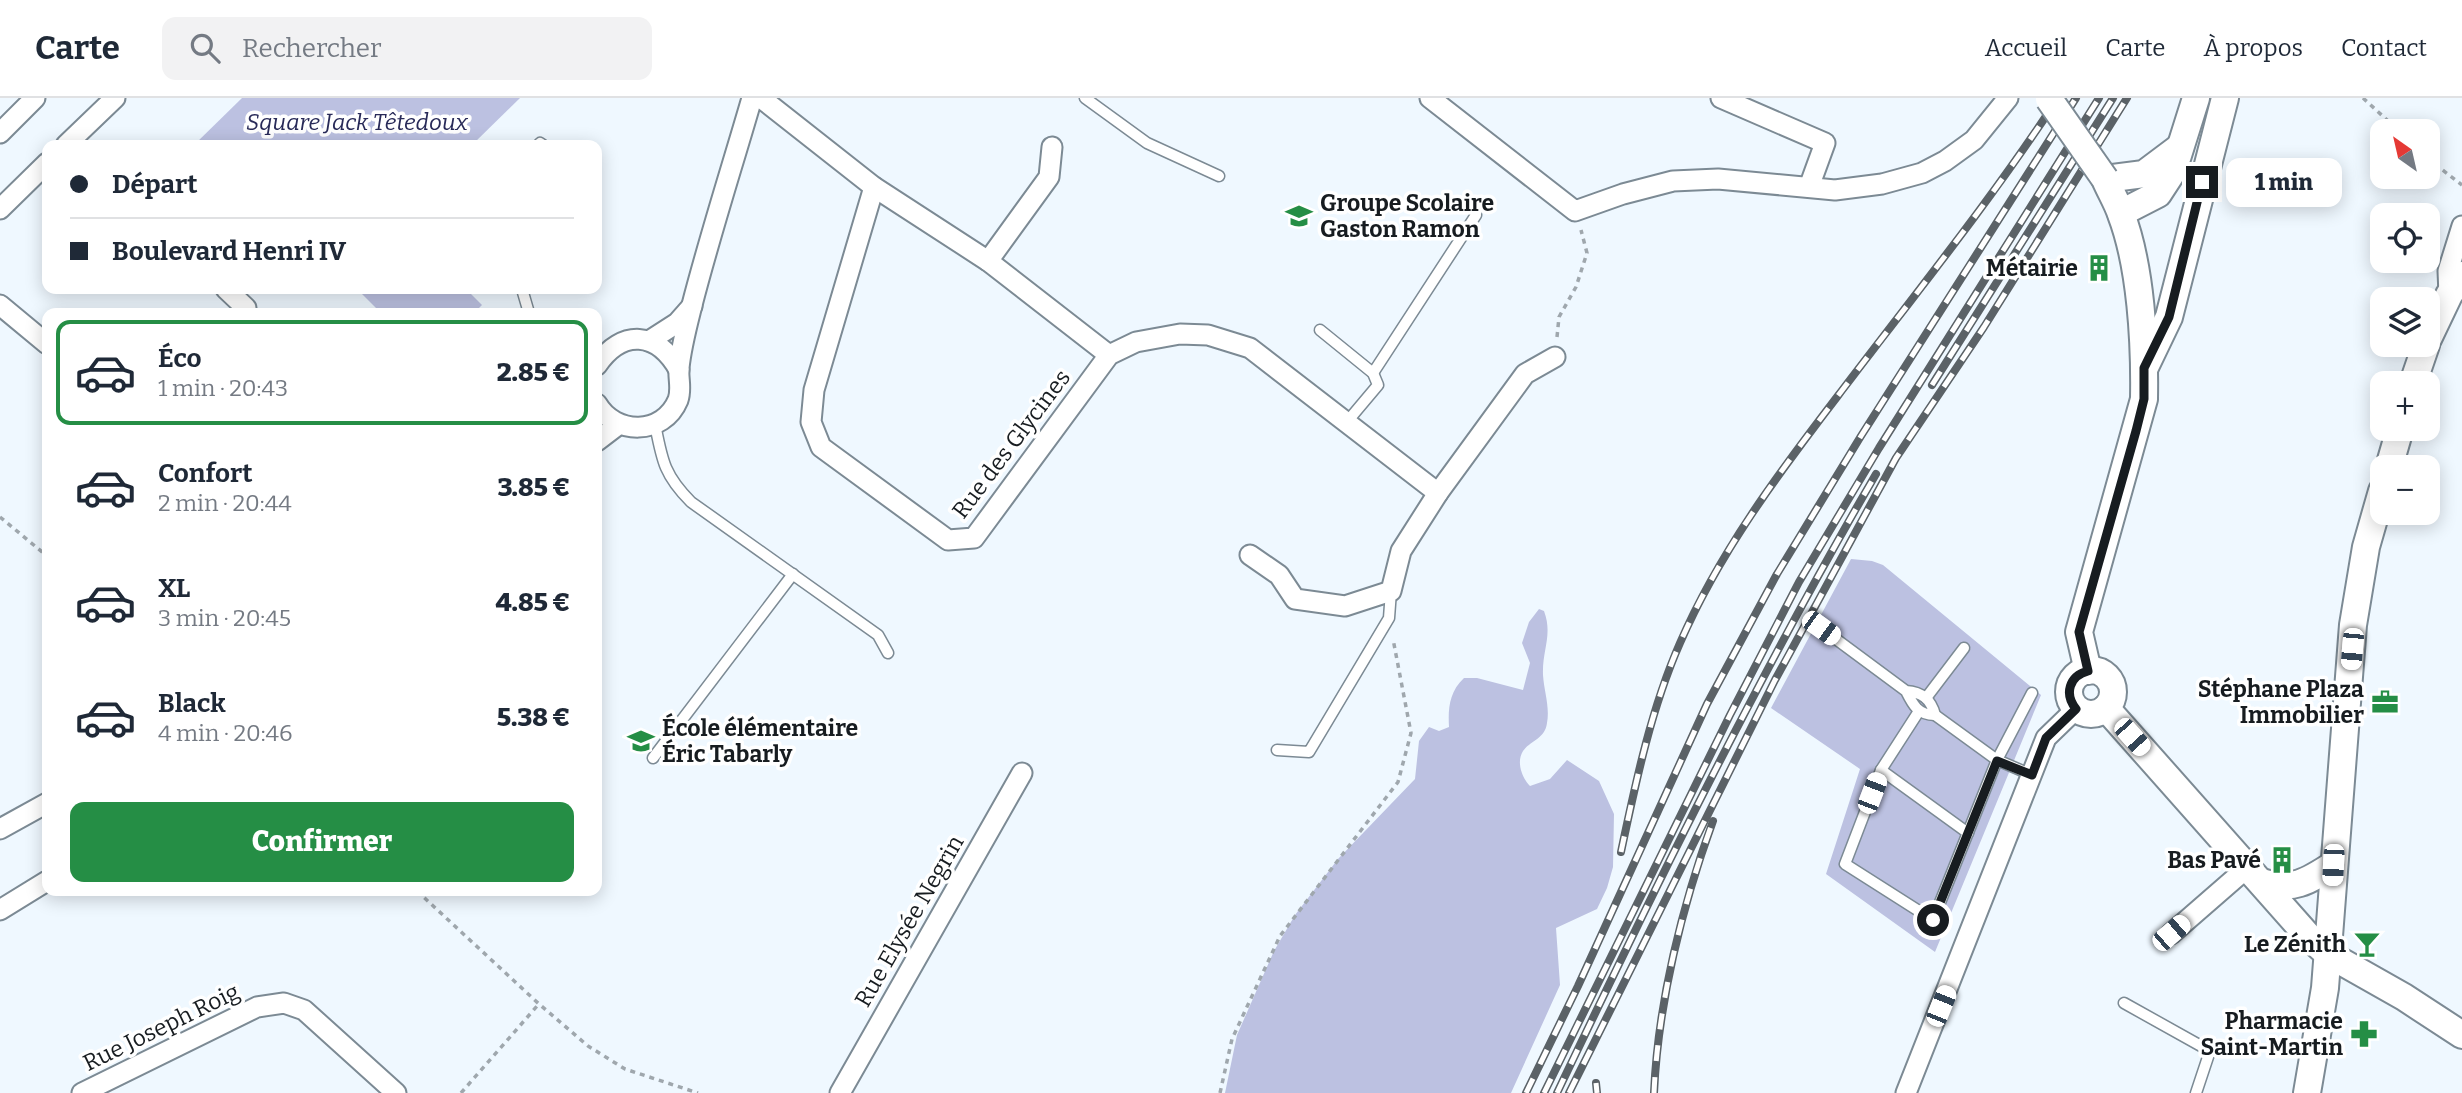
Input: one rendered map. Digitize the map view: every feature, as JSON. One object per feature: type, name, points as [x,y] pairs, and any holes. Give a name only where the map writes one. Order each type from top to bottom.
[{"type":"street","points":[[0,133],[35,98]]},
{"type":"street","points":[[71,140],[115,98]]},
{"type":"street","points":[[602,413],[618,425],[633,429],[655,424],[666,418],[677,401],[681,386],[679,370],[692,305],[752,98]]},
{"type":"street","points":[[761,98],[874,187],[988,261],[1109,355],[1136,342],[1180,334],[1208,335],[1250,348],[1438,493]]},
{"type":"street","points":[[1430,98],[1575,211],[1623,194],[1674,181],[1718,179],[1835,190],[1882,184],[1922,173],[1945,161],[1974,140],[2008,98]]},
{"type":"street","points":[[1721,98],[1825,143],[1809,187]]},
{"type":"street","points":[[2049,98],[2105,179],[2121,214],[2131,248],[2144,368],[2144,399],[2079,632],[2088,671]]},
{"type":"street","points":[[2121,214],[2158,194],[2173,171],[2196,98]]},
{"type":"street","points":[[2144,368],[2169,317],[2225,98]]},
{"type":"street","points":[[988,261],[1049,177],[1052,147]]},
{"type":"street","points":[[2105,179],[2144,174],[2180,147]]},
{"type":"street","points":[[0,209],[42,168]]},
{"type":"street","name":"Rue des Glycines","points":[[874,187],[814,390],[811,422],[821,447],[948,540],[974,538],[1109,355]]},
{"type":"street","points":[[2440,317],[2456,285],[2448,271],[2462,226]]},
{"type":"street","points":[[231,294],[246,308]]},
{"type":"street","points":[[0,305],[42,340]]},
{"type":"street","points":[[649,341],[677,323],[692,305]]},
{"type":"street","points":[[602,353],[620,342],[649,341],[671,356],[679,370]]},
{"type":"street","points":[[1250,555],[1279,575],[1296,600],[1345,606],[1391,591],[1401,551],[1438,493],[1525,374],[1555,357]]},
{"type":"street","points":[[602,436],[618,425]]},
{"type":"street","points":[[2307,1093],[2325,988],[2353,625],[2372,525]]},
{"type":"street","points":[[2088,671],[2099,672],[2110,683],[2112,699],[2106,708],[2092,714],[2076,709],[2071,702],[2070,684],[2075,677],[2088,671]]},
{"type":"street","points":[[2106,708],[2309,937],[2328,954],[2404,997],[2462,1035]]},
{"type":"street","points":[[1906,1093],[2046,738],[2076,709]]},
{"type":"street","name":"Rue Elysée Negrin","points":[[840,1093],[1022,773]]},
{"type":"street","points":[[0,829],[42,806]]},
{"type":"street","points":[[2254,874],[2278,886],[2301,884],[2333,865]]},
{"type":"street","points":[[2171,933],[2254,874]]},
{"type":"street","points":[[0,910],[42,884]]},
{"type":"street","name":"Rue Joseph Roig","points":[[82,1093],[257,1007],[284,1003],[303,1010],[396,1093]]},
{"type":"lane","points":[[1085,98],[1147,143],[1219,176]]},
{"type":"lane","points":[[1373,373],[1476,215]]},
{"type":"lane","points":[[1320,330],[1373,373],[1378,385],[1346,423]]},
{"type":"lane","points":[[655,424],[663,460],[673,484],[691,502],[878,635],[888,653]]},
{"type":"lane","points":[[653,758],[793,574]]},
{"type":"lane","points":[[1277,750],[1309,752],[1389,618],[1391,591]]},
{"type":"lane","points":[[1821,628],[1906,691],[1921,694],[1931,702],[1935,715]]},
{"type":"lane","points":[[1926,698],[1964,648]]},
{"type":"lane","points":[[1906,691],[1914,707],[1923,714],[1935,715],[1997,761],[2032,775]]},
{"type":"lane","points":[[1919,711],[1881,770],[1845,864],[1933,920],[1997,761],[2032,693]]},
{"type":"lane","points":[[1881,770],[1968,833]]},
{"type":"lane","points":[[2124,1003],[2210,1051],[2196,1093]]},
{"type":"path","points":[[2363,98],[2386,119]]},
{"type":"path","points":[[2440,168],[2460,184]]},
{"type":"path","points":[[1555,357],[1559,317],[1576,287],[1587,253],[1575,211]]},
{"type":"path","points":[[0,517],[42,552]]},
{"type":"path","points":[[1220,1093],[1232,1039],[1280,936],[1398,782],[1411,733],[1389,618]]},
{"type":"path","points":[[422,896],[588,1046],[625,1069],[698,1093]]},
{"type":"path","points":[[461,1093],[539,1004]]},
{"type":"green space","name":"Square Jack Têtedoux","points":[[242,98],[520,98],[477,140],[199,140]]},
{"type":"green space","points":[[362,294],[471,294],[482,305],[479,308],[376,308]]},
{"type":"green space","points":[[1851,559],[1883,565],[2041,695],[1935,952],[1826,874],[1860,769],[1771,708]]},
{"type":"green space","points":[[1539,609],[1544,611],[1547,628],[1543,675],[1548,717],[1544,733],[1523,751],[1521,770],[1530,786],[1550,779],[1567,760],[1599,781],[1614,814],[1613,867],[1597,909],[1556,928],[1560,985],[1511,1093],[1225,1093],[1237,1035],[1274,951],[1295,915],[1338,859],[1415,779],[1419,741],[1429,727],[1439,731],[1449,727],[1450,701],[1464,678],[1477,678],[1523,690],[1530,663],[1522,643],[1529,622]]},
{"type":"railway","points":[[1621,852],[1639,772],[1661,694],[1680,643],[1713,577],[1772,485],[1978,212],[2058,98]]},
{"type":"railway","points":[[1526,1093],[1707,704],[1777,574],[1861,436],[2076,98]]},
{"type":"railway","points":[[1544,1093],[1730,715],[1799,582],[1879,448],[2099,98]]},
{"type":"railway","points":[[1932,385],[2113,98]]},
{"type":"railway","points":[[1569,1093],[1775,680],[1896,458],[1984,327],[2127,98]]},
{"type":"railway","points":[[1557,1093],[1710,780],[1791,626],[1876,474]]},
{"type":"railway","points":[[1654,1093],[1656,1059],[1673,955],[1691,887],[1713,821]]},
{"type":"railway","points":[[1596,1083],[1597,1093]]},
{"type":"place","name":"Groupe Scolaire Gaston Ramon","points":[[1299,216]]},
{"type":"place","name":"Métairie","points":[[2099,268]]},
{"type":"place","name":"Stéphane Plaza Immobilier","points":[[2385,702]]},
{"type":"place","name":"École élémentaire Éric Tabarly","points":[[641,741]]},
{"type":"place","name":"Bas Pavé","points":[[2282,860]]},
{"type":"place","name":"Le Zénith","points":[[2367,944]]},
{"type":"place","name":"Pharmacie Saint-Martin","points":[[2364,1034]]},
{"type":"route","points":[[1933,920],[1997,761],[2032,775],[2046,738],[2076,709],[2071,702],[2070,684],[2075,677],[2088,671],[2079,632],[2144,399],[2144,368],[2169,317],[2202,182]]}]
